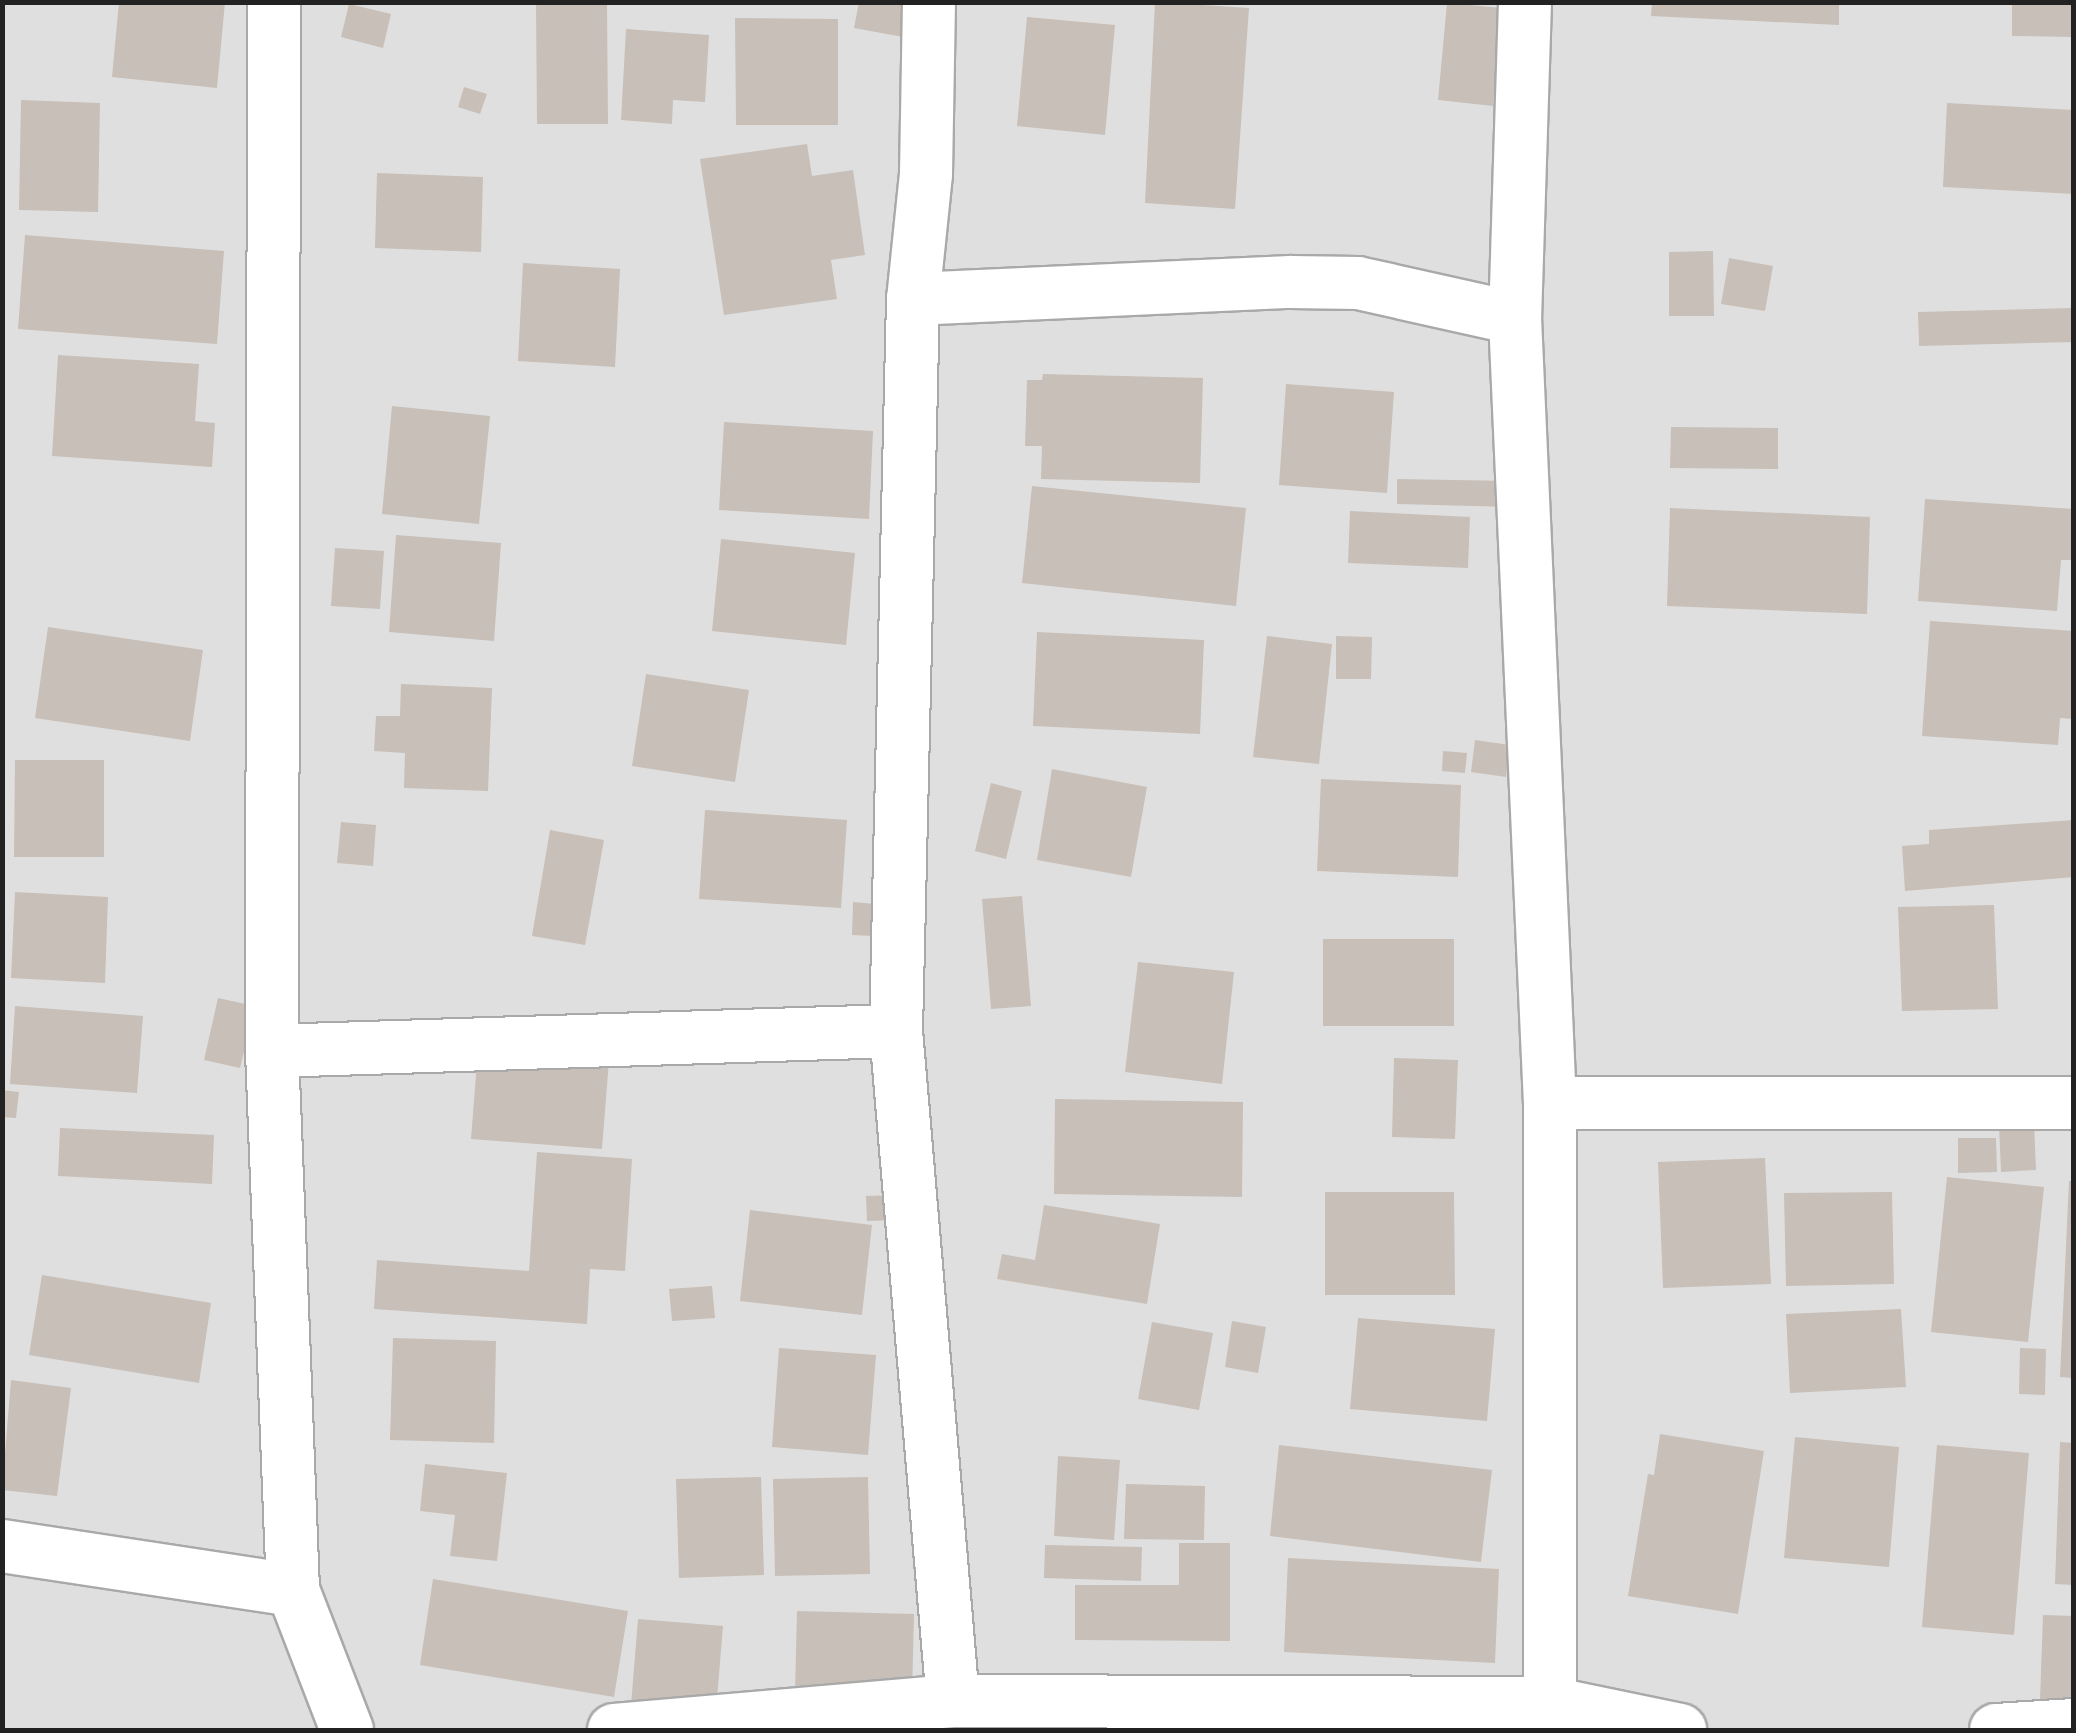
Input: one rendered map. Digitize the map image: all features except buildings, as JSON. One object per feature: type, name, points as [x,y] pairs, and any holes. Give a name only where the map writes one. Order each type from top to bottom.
[{"type":"street","points":[[274,2],[272,1051],[293,1590],[347,1730]]},
{"type":"street","points":[[930,2],[926,174],[913,299],[896,1030],[953,1701]]},
{"type":"street","points":[[1526,2],[1514,318],[1550,1103],[1550,1703]]},
{"type":"street","points":[[913,299],[1290,282],[1358,283],[1514,318]]},
{"type":"street","points":[[272,1051],[896,1030]]},
{"type":"street","points":[[1550,1103],[2074,1103]]},
{"type":"street","points":[[2,1546],[293,1590]]},
{"type":"street","points":[[614,1730],[953,1701],[1550,1703],[1680,1730]]},
{"type":"street","points":[[1996,1730],[2074,1724]]},
{"type":"shaded area","points":[[3,3],[2073,3],[2073,1730],[3,1730]]}]
